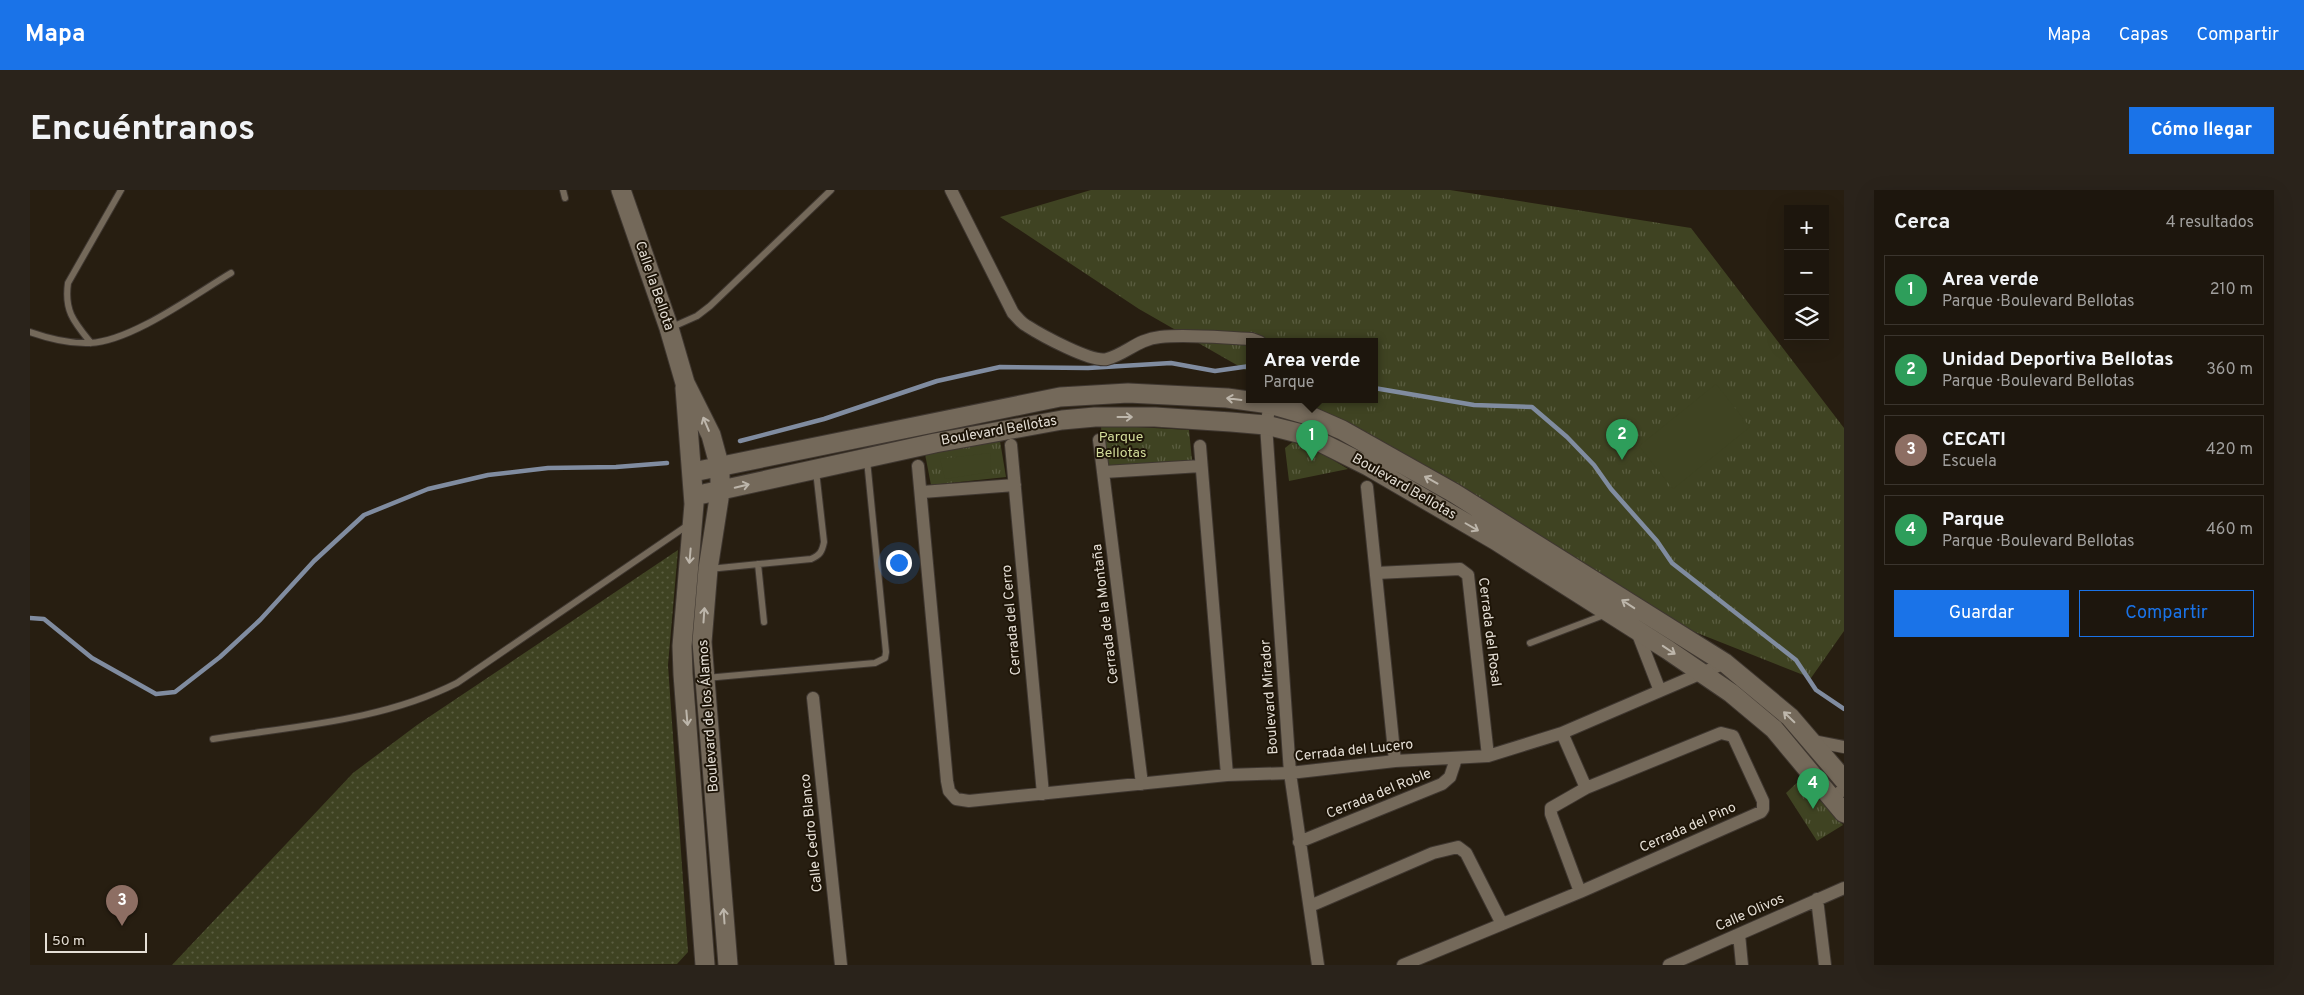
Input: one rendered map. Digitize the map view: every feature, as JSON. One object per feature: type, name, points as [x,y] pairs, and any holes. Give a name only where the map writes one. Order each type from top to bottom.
[{"type":"street","name":"Calle la Bellota","points":[[621,190],[669,328],[685,383],[711,435],[720,468]]},
{"type":"street","points":[[951,190],[1013,313],[1025,325],[1040,333],[1091,357],[1105,360],[1118,356],[1134,344],[1159,337],[1246,339]]},
{"type":"street","name":"Calle la Bellota","points":[[685,383],[693,472]]},
{"type":"street","points":[[1092,394],[1095,417]]},
{"type":"street","name":"Boulevard Bellotas","points":[[693,472],[720,468],[1036,401],[1092,394],[1172,394],[1246,400]]},
{"type":"street","name":"Boulevard Mirador","points":[[1270,403],[1266,425],[1290,773],[1318,965]]},
{"type":"street","name":"Boulevard Bellotas","points":[[1273,403],[1308,415],[1367,444],[1504,524],[1725,663],[1767,697],[1813,741],[1844,780]]},
{"type":"street","name":"Cerrada del Cerro","points":[[1004,408],[1010,437],[1015,485],[1043,794]]},
{"type":"street","name":"Boulevard Bellotas","points":[[694,496],[720,492],[867,457],[916,457],[1095,417],[1155,417],[1266,425],[1306,436],[1368,466],[1494,540],[1610,612],[1731,693],[1774,729],[1838,794],[1844,813]]},
{"type":"street","points":[[911,427],[922,492],[1015,485]]},
{"type":"street","name":"Cerrada de la Montaña","points":[[1099,440],[1142,784]]},
{"type":"street","points":[[1367,444],[1368,466]]},
{"type":"street","points":[[1200,446],[1227,775]]},
{"type":"street","points":[[1104,472],[1201,466]]},
{"type":"street","name":"Boulevard de los Álamos","points":[[720,468],[720,492],[708,569],[702,642],[728,965]]},
{"type":"street","name":"Boulevard de los Álamos","points":[[693,472],[694,496],[682,646],[705,965]]},
{"type":"street","points":[[1367,487],[1395,760]]},
{"type":"street","name":"Cerrada del Lucero","points":[[922,492],[947,781],[949,792],[956,799],[969,801],[1227,775],[1290,773],[1395,760],[1456,759],[1488,756],[1562,733],[1725,663]]},
{"type":"street","points":[[1494,540],[1504,524]]},
{"type":"street","name":"Cerrada del Rosal","points":[[1376,573],[1460,569],[1468,575],[1488,756]]},
{"type":"street","points":[[1636,629],[1660,691]]},
{"type":"street","name":"Calle Cedro Blanco","points":[[813,698],[841,965]]},
{"type":"street","name":"Cerrada del Pino","points":[[1403,965],[1580,892],[1761,812],[1764,806],[1733,736],[1725,732],[1586,788],[1552,807],[1550,811],[1580,892]]},
{"type":"street","points":[[1562,733],[1586,788]]},
{"type":"street","points":[[1813,741],[1844,747]]},
{"type":"street","name":"Cerrada del Roble","points":[[1299,842],[1442,784],[1450,778],[1456,759]]},
{"type":"street","points":[[1310,906],[1434,853],[1458,847],[1466,853],[1502,924]]},
{"type":"street","name":"Calle Olivos","points":[[1668,965],[1844,888]]},
{"type":"street","points":[[1817,900],[1825,965]]},
{"type":"street","points":[[1739,934],[1742,965]]},
{"type":"lane","points":[[91,343],[74,322],[69,310],[66,298],[68,283],[121,190]]},
{"type":"lane","points":[[563,190],[566,198]]},
{"type":"lane","points":[[669,328],[697,316],[710,306],[831,190]]},
{"type":"lane","points":[[30,332],[58,341],[91,343],[125,336],[231,273]]},
{"type":"lane","points":[[704,678],[875,664],[885,658],[886,652],[867,457]]},
{"type":"lane","points":[[708,569],[810,559],[819,555],[823,551],[824,542],[816,469]]},
{"type":"lane","points":[[213,739],[379,713],[436,694],[457,683],[692,522]]},
{"type":"lane","points":[[758,564],[764,622]]},
{"type":"lane","points":[[1530,643],[1610,612]]},
{"type":"green space","points":[[1091,190],[1450,190],[1691,228],[1844,428],[1844,631],[1811,678],[1657,617],[1455,492],[1302,403],[1378,403],[1378,338],[1246,338],[1246,370],[1139,309],[1000,217]]},
{"type":"green space","points":[[1716,384],[1750,427],[1673,489],[1639,446]]},
{"type":"green space","name":"Parque Bellotas","points":[[1101,425],[1189,430],[1192,460],[1103,467]]},
{"type":"green space","points":[[1295,440],[1308,445],[1348,469],[1289,481],[1285,448]]},
{"type":"green space","points":[[1000,441],[1006,477],[931,485],[925,454]]},
{"type":"green space","points":[[990,453],[991,472],[945,479],[940,459]]},
{"type":"green space","points":[[678,550],[668,665],[688,952],[677,964],[172,965],[353,773],[417,725]]},
{"type":"green space","points":[[1802,778],[1843,825],[1817,841],[1786,793]]},
{"type":"waterway","points":[[740,441],[824,419],[937,381],[1000,367],[1088,368],[1171,363],[1215,371],[1246,367]]},
{"type":"waterway","points":[[1378,389],[1474,405],[1532,407],[1567,437],[1594,465],[1611,489],[1657,541],[1672,563],[1796,660],[1816,690],[1844,709]]},
{"type":"waterway","points":[[30,618],[44,619],[92,658],[156,694],[175,692],[220,657],[260,620],[314,561],[364,515],[428,489],[488,475],[548,468],[616,467],[667,463]]},
{"type":"place","name":"Unidad Deportiva Bellotas","points":[[1622,460]]},
{"type":"place","name":"Area verde","points":[[1312,461]]},
{"type":"place","name":"Parque","points":[[1813,809]]},
{"type":"place","name":"CECATI","points":[[122,926]]}]
